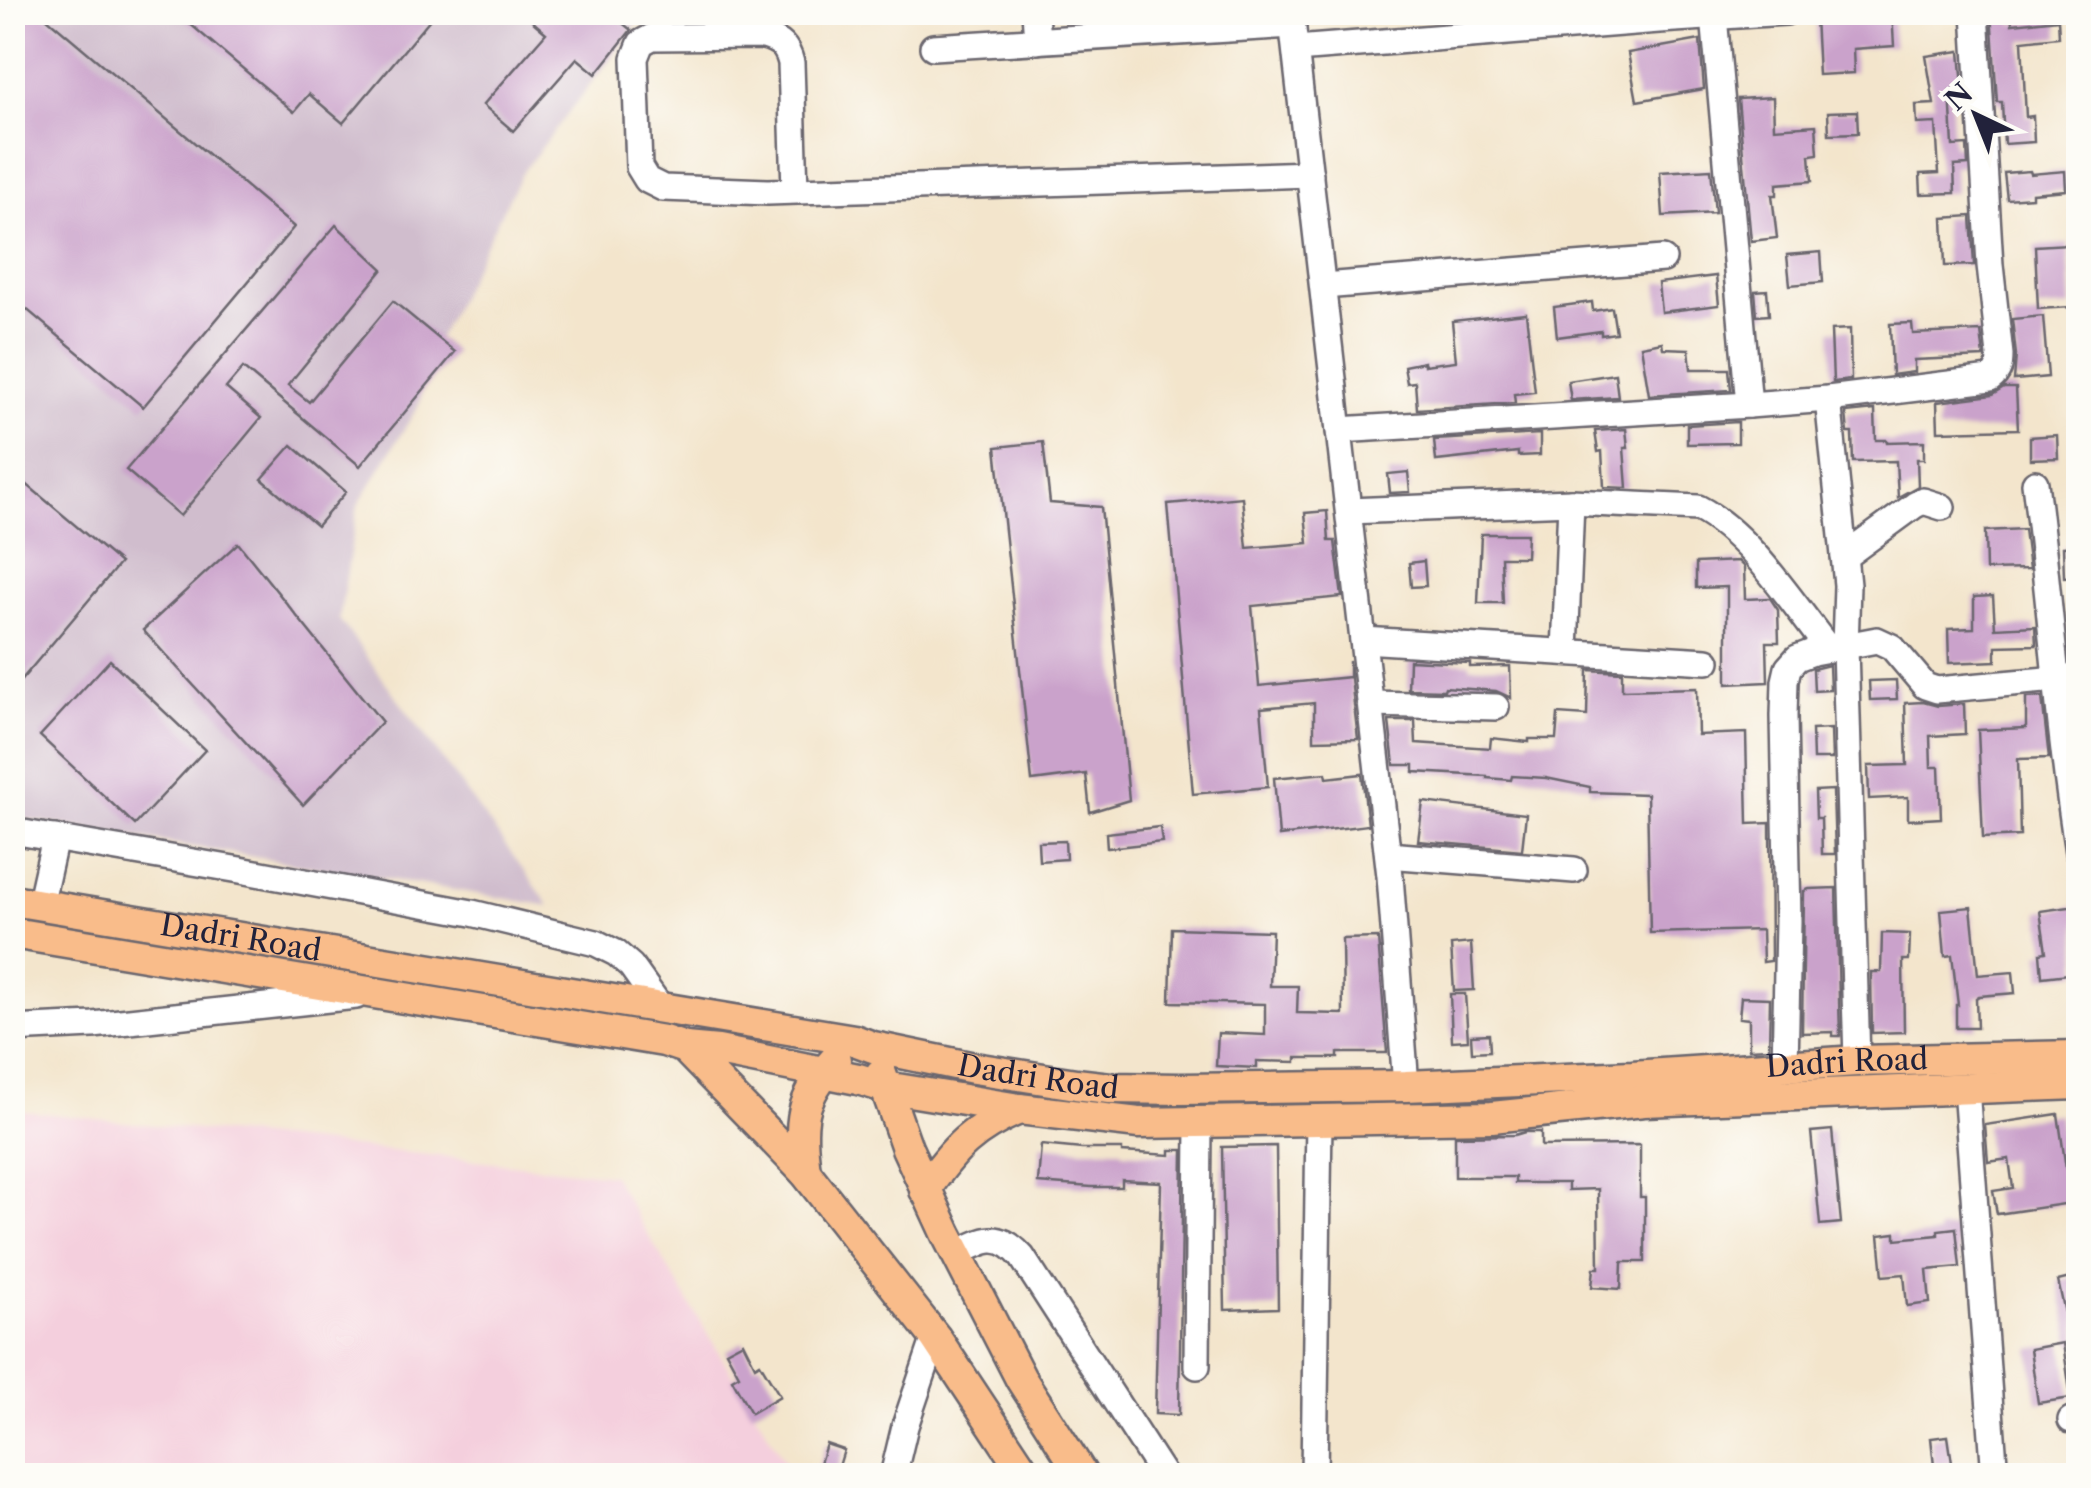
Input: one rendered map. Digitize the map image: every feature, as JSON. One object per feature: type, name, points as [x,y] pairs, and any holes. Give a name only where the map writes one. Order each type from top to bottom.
[{"type":"main road","name":"Dadri Road","points":[[36,892],[864,1043],[974,1068],[1110,1088],[1406,1086],[1857,1061],[2078,1056]]},
{"type":"main road","name":"Dadri Road","points":[[12,932],[718,1051],[885,1088],[1139,1123],[1492,1117],[1644,1101],[2078,1084]]},
{"type":"main road","points":[[805,1172],[800,1133],[810,1092],[824,1072],[864,1043],[925,1190],[957,1254],[1021,1379],[1083,1476]]},
{"type":"main road","points":[[675,1044],[805,1172],[935,1337],[1027,1476]]},
{"type":"main road","points":[[925,1190],[969,1136],[1019,1109]]},
{"type":"street","points":[[1035,12],[1037,41]]},
{"type":"street","points":[[932,47],[1293,29],[1786,12]]},
{"type":"street","points":[[1340,430],[1828,399],[1983,382],[1996,375],[2000,355],[1990,265],[1975,12]]},
{"type":"street","points":[[1714,16],[1749,405]]},
{"type":"street","points":[[1293,29],[1388,855],[1406,1086]]},
{"type":"street","points":[[795,190],[792,63],[787,49],[778,40],[764,36],[652,38],[641,43],[636,58],[639,167],[646,180],[663,188],[768,192],[1310,174]]},
{"type":"street","points":[[1323,286],[1663,258]]},
{"type":"street","points":[[1828,399],[1846,585],[1837,648],[1857,1061]]},
{"type":"street","points":[[2035,483],[2066,678],[2066,776],[2078,852]]},
{"type":"street","points":[[1844,556],[1915,505],[1923,501],[1942,507]]},
{"type":"street","points":[[1348,510],[1571,502],[1698,508],[1731,531],[1837,648]]},
{"type":"street","points":[[1565,652],[1571,502]]},
{"type":"street","points":[[1363,640],[1706,660]]},
{"type":"street","points":[[1786,1067],[1788,921],[1784,786],[1788,668],[1798,658],[1864,641],[1886,642],[1925,686],[1937,690],[2066,678]]},
{"type":"street","points":[[1370,704],[1496,708]]},
{"type":"street","points":[[12,831],[452,909],[596,943],[631,966],[660,1008]]},
{"type":"street","points":[[36,892],[55,838]]},
{"type":"street","points":[[1388,855],[1574,870]]},
{"type":"street","points":[[12,1030],[93,1025],[377,993]]},
{"type":"street","points":[[1966,1088],[1989,1475]]},
{"type":"street","points":[[1314,1476],[1319,1119]]},
{"type":"street","points":[[1197,1366],[1199,1123]]},
{"type":"street","points":[[957,1254],[978,1242],[996,1239],[1011,1245],[1164,1476]]},
{"type":"street","points":[[893,1476],[935,1337]]},
{"type":"shaded area","points":[[12,13],[646,13],[521,174],[427,360],[420,403],[358,505],[339,619],[550,906],[13,817]]},
{"type":"shaded area","points":[[22,1111],[612,1175],[793,1475],[13,1476],[12,1164]]},
{"type":"building","points":[[12,12],[40,12],[294,227],[143,407],[12,297]]},
{"type":"building","points":[[176,12],[436,12],[343,123],[309,94],[294,112]]},
{"type":"building","points":[[539,12],[609,12],[631,30],[596,74],[577,58],[513,131],[483,105],[546,33],[532,21]]},
{"type":"building","points":[[1892,12],[1894,46],[1853,49],[1854,73],[1818,75],[1815,17]]},
{"type":"building","points":[[1991,12],[2011,12],[2012,24],[2058,19],[2059,37],[2022,41],[2026,117],[2033,116],[2034,142],[2004,144]]},
{"type":"building","points":[[1700,40],[1704,89],[1637,101],[1628,53]]},
{"type":"building","points":[[1960,51],[1963,88],[1950,90],[1953,146],[1967,145],[1968,165],[1954,166],[1955,193],[1921,194],[1920,174],[1939,173],[1936,123],[1917,124],[1916,105],[1934,104],[1926,56]]},
{"type":"building","points":[[1773,97],[1774,128],[1816,125],[1818,154],[1810,155],[1812,181],[1777,184],[1777,195],[1772,195],[1777,238],[1751,241],[1738,99]]},
{"type":"building","points":[[1857,111],[1858,133],[1829,134],[1828,112]]},
{"type":"building","points":[[1711,169],[1715,213],[1663,216],[1660,172]]},
{"type":"building","points":[[2065,171],[2066,190],[2007,199],[2004,173]]},
{"type":"building","points":[[1971,216],[1974,265],[1945,266],[1943,218]]},
{"type":"building","points":[[336,225],[383,269],[288,385],[309,402],[393,301],[455,352],[360,466],[243,368],[226,388],[261,418],[180,516],[126,470]]},
{"type":"building","points":[[2068,244],[2071,307],[2038,309],[2035,246]]},
{"type":"building","points":[[1821,252],[1823,282],[1790,285],[1787,255]]},
{"type":"building","points":[[1716,276],[1719,305],[1661,312],[1658,283]]},
{"type":"building","points":[[1767,290],[1769,315],[1757,316],[1755,291]]},
{"type":"building","points":[[1592,302],[1593,311],[1612,308],[1616,333],[1601,335],[1601,331],[1557,337],[1554,307]]},
{"type":"building","points":[[1526,313],[1535,392],[1514,394],[1515,403],[1417,409],[1415,382],[1407,383],[1404,366],[1456,361],[1452,321]]},
{"type":"building","points":[[2043,316],[2048,377],[2014,380],[2012,319]]},
{"type":"building","points":[[1912,323],[1913,334],[1981,331],[1984,357],[1914,360],[1914,372],[1892,375],[1890,324]]},
{"type":"building","points":[[1850,329],[1851,380],[1833,382],[1831,330]]},
{"type":"building","points":[[1662,342],[1663,348],[1689,349],[1691,369],[1729,369],[1731,390],[1649,395],[1641,346]]},
{"type":"building","points":[[1615,374],[1618,397],[1571,400],[1568,381]]},
{"type":"building","points":[[2004,388],[2016,388],[2018,429],[1938,431],[1937,402],[1992,395]]},
{"type":"building","points":[[1875,410],[1876,440],[1924,441],[1924,459],[1917,459],[1918,486],[1898,497],[1896,461],[1853,462],[1852,433],[1848,433],[1846,413]]},
{"type":"building","points":[[1738,422],[1738,443],[1687,444],[1687,425]]},
{"type":"building","points":[[1626,429],[1627,488],[1604,487],[1602,451],[1598,452],[1595,431]]},
{"type":"building","points":[[1540,434],[1540,455],[1518,456],[1518,452],[1436,461],[1434,440]]},
{"type":"building","points":[[2057,435],[2058,458],[2030,459],[2030,437]]},
{"type":"building","points":[[1043,442],[1050,503],[1101,507],[1129,800],[1090,812],[1086,774],[1032,781],[996,447]]},
{"type":"building","points":[[292,445],[346,492],[317,526],[262,479]]},
{"type":"building","points":[[12,472],[120,563],[12,691]]},
{"type":"building","points":[[1408,472],[1410,492],[1390,493],[1388,474]]},
{"type":"building","points":[[1242,497],[1247,548],[1308,543],[1305,513],[1327,511],[1329,541],[1335,541],[1342,597],[1252,606],[1259,686],[1349,677],[1349,661],[1358,739],[1314,740],[1314,703],[1261,708],[1268,787],[1193,794],[1168,504]]},
{"type":"building","points":[[2024,529],[2029,569],[1986,570],[1985,531]]},
{"type":"building","points":[[1481,534],[1527,534],[1526,557],[1501,557],[1503,603],[1478,603]]},
{"type":"building","points":[[238,543],[382,722],[303,805],[143,630]]},
{"type":"building","points":[[2078,546],[2078,576],[2064,577],[2063,547]]},
{"type":"building","points":[[1424,561],[1426,586],[1411,587],[1409,563]]},
{"type":"building","points":[[1738,561],[1744,567],[1745,599],[1770,598],[1778,610],[1779,642],[1767,642],[1768,682],[1727,684],[1727,587],[1696,588],[1696,563]]},
{"type":"building","points":[[1993,596],[1995,628],[2035,626],[2036,645],[1996,646],[1996,661],[1949,663],[1948,629],[1974,628],[1974,597]]},
{"type":"building","points":[[110,660],[205,750],[135,825],[40,736]]},
{"type":"building","points":[[1409,660],[1470,663],[1470,667],[1510,666],[1511,698],[1496,691],[1408,689]]},
{"type":"building","points":[[1829,665],[1830,690],[1814,691],[1813,669]]},
{"type":"building","points":[[1588,670],[1622,672],[1622,690],[1697,688],[1698,735],[1746,733],[1748,824],[1770,823],[1771,961],[1763,962],[1762,930],[1650,933],[1647,794],[1590,792],[1590,787],[1546,778],[1512,776],[1511,780],[1414,772],[1414,765],[1394,765],[1389,721],[1415,721],[1416,743],[1490,748],[1491,738],[1529,742],[1556,739],[1558,714],[1587,716]]},
{"type":"building","points":[[1896,680],[1897,699],[1870,700],[1869,681]]},
{"type":"building","points":[[2042,697],[2049,758],[2018,759],[2020,836],[1983,838],[1978,730],[2026,728],[2026,698]]},
{"type":"building","points":[[1905,703],[1938,706],[1964,704],[1965,734],[1930,736],[1931,767],[1939,767],[1941,818],[1908,820],[1908,797],[1869,799],[1868,766],[1907,765]]},
{"type":"building","points":[[1831,729],[1832,759],[1813,759],[1812,730]]},
{"type":"building","points":[[1326,773],[1327,778],[1362,774],[1368,825],[1279,836],[1274,778]]},
{"type":"building","points":[[1833,790],[1835,854],[1822,854],[1815,791]]},
{"type":"building","points":[[1423,802],[1526,814],[1522,850],[1418,841]]},
{"type":"building","points":[[1160,827],[1162,842],[1107,848],[1106,833]]},
{"type":"building","points":[[1065,841],[1066,859],[1039,861],[1038,842]]},
{"type":"building","points":[[1836,888],[1840,1036],[1833,1036],[1833,1032],[1802,1033],[1804,891]]},
{"type":"building","points":[[2077,906],[2078,973],[2042,977],[2040,953],[2046,952],[2040,911]]},
{"type":"building","points":[[1971,907],[1978,975],[2013,972],[2015,993],[1979,996],[1977,1028],[1956,1028],[1958,1005],[1952,955],[1945,956],[1941,910]]},
{"type":"building","points":[[1172,928],[1272,931],[1270,986],[1298,986],[1297,1013],[1343,1014],[1342,939],[1378,938],[1387,1053],[1338,1053],[1338,1058],[1296,1058],[1296,1062],[1257,1061],[1257,1068],[1216,1066],[1218,1033],[1265,1035],[1265,1004],[1170,1002]]},
{"type":"building","points":[[1882,933],[1910,934],[1909,960],[1903,960],[1904,1032],[1872,1033],[1871,972],[1881,972]]},
{"type":"building","points":[[1471,943],[1474,990],[1454,991],[1451,945]]},
{"type":"building","points":[[1450,994],[1465,994],[1468,1040],[1452,1041]]},
{"type":"building","points":[[1741,997],[1770,998],[1769,1048],[1749,1049],[1749,1019],[1739,1018]]},
{"type":"building","points":[[1489,1034],[1490,1051],[1472,1052],[1471,1035]]},
{"type":"building","points":[[2058,1114],[2071,1203],[1997,1214],[1993,1191],[2013,1188],[2009,1159],[1988,1162],[1985,1125]]},
{"type":"building","points":[[1832,1130],[1841,1223],[1820,1225],[1811,1132]]},
{"type":"building","points":[[1541,1132],[1541,1146],[1640,1145],[1645,1262],[1622,1262],[1621,1289],[1592,1287],[1594,1268],[1599,1268],[1598,1189],[1568,1190],[1568,1183],[1515,1183],[1515,1177],[1455,1177],[1455,1136]]},
{"type":"building","points":[[1041,1145],[1170,1155],[1170,1150],[1183,1150],[1179,1415],[1155,1414],[1161,1182],[1122,1180],[1122,1187],[1038,1183]]},
{"type":"building","points":[[1276,1146],[1278,1308],[1225,1310],[1222,1147]]},
{"type":"building","points":[[1956,1228],[1960,1267],[1927,1270],[1930,1303],[1907,1306],[1904,1274],[1883,1276],[1879,1235],[1896,1233],[1896,1239],[1938,1235],[1938,1230]]},
{"type":"building","points":[[2078,1276],[2078,1345],[2072,1345],[2058,1281]]},
{"type":"building","points":[[743,1342],[755,1366],[760,1363],[780,1396],[751,1413],[732,1379],[739,1375],[726,1351]]},
{"type":"building","points":[[2063,1343],[2071,1398],[2038,1403],[2030,1349]]},
{"type":"building","points":[[1948,1436],[1952,1463],[1934,1466],[1931,1438]]},
{"type":"building","points":[[826,1444],[844,1450],[836,1476],[816,1476]]}]
